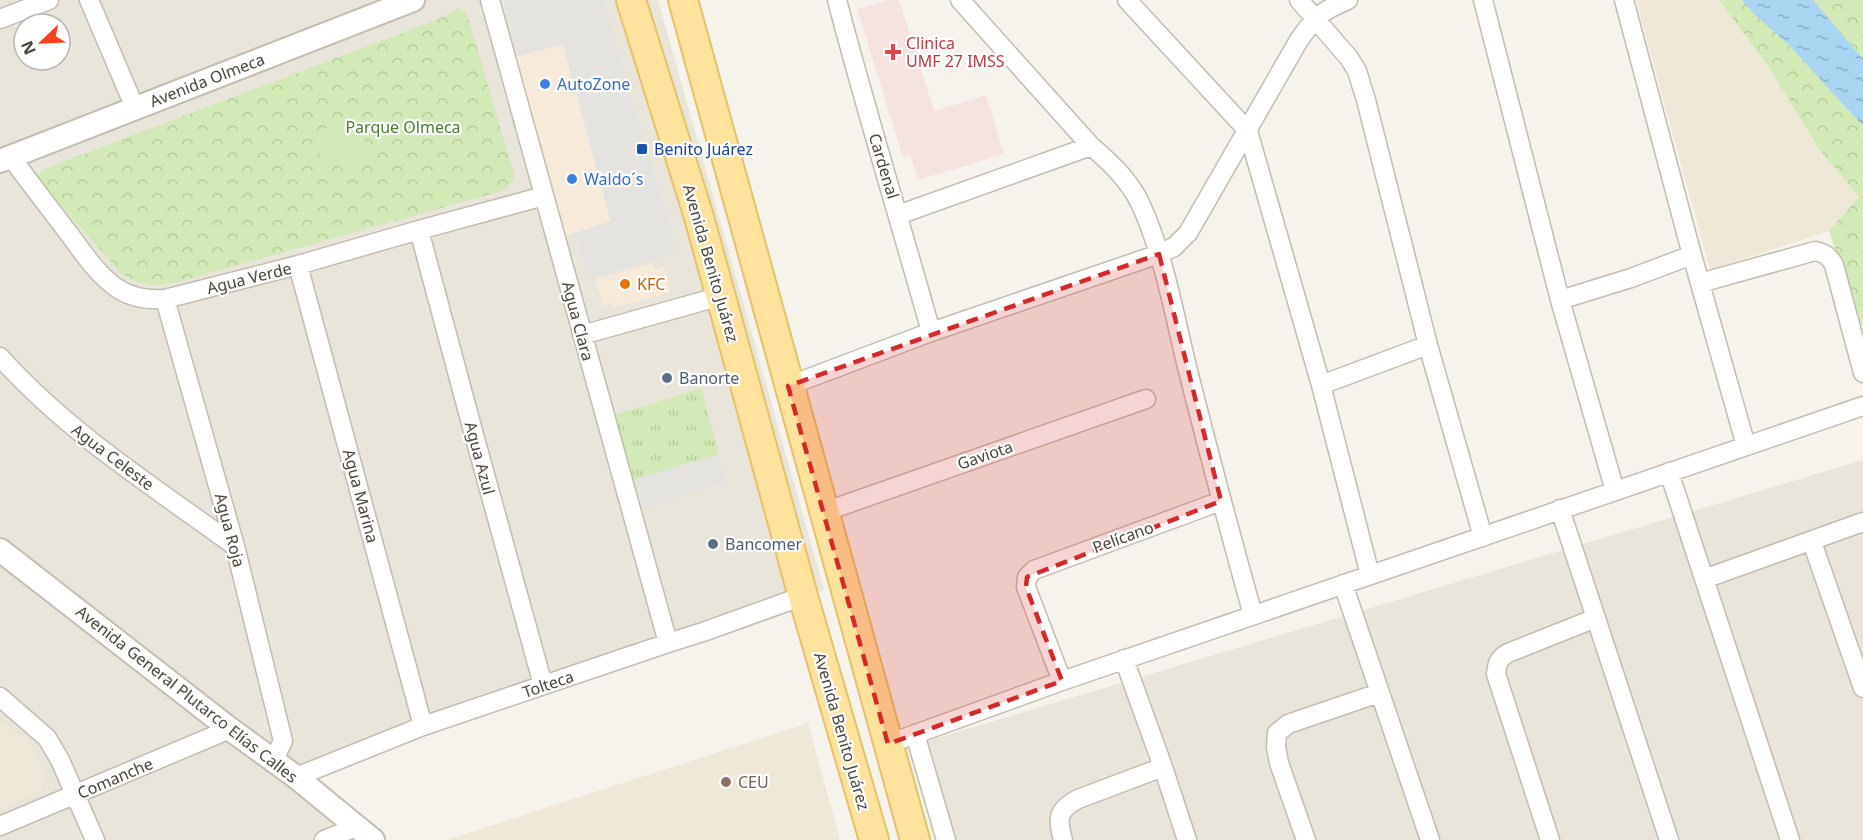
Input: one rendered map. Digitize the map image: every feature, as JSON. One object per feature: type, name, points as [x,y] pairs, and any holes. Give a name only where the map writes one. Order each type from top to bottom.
[{"type":"main road","name":"Avenida Benito Juárez","points":[[631,0],[699,217],[803,596],[874,840]]},
{"type":"main road","points":[[683,0],[915,840]]},
{"type":"street","points":[[0,19],[49,0]]},
{"type":"street","points":[[89,0],[135,108]]},
{"type":"street","name":"Avenida Olmeca","points":[[5,159],[413,0]]},
{"type":"street","name":"Agua Clara","points":[[490,0],[668,643]]},
{"type":"street","name":"Cardenal","points":[[837,0],[863,99],[931,332]]},
{"type":"street","points":[[960,0],[1091,146],[1112,163],[1128,183],[1141,205],[1159,254],[1221,501],[1253,615]]},
{"type":"street","points":[[1127,0],[1248,131],[1321,385],[1370,575]]},
{"type":"street","points":[[1299,0],[1349,58],[1357,71],[1428,345],[1483,537]]},
{"type":"street","points":[[788,386],[931,332],[1174,247],[1188,233],[1299,40],[1315,17],[1348,0]]},
{"type":"street","points":[[1483,0],[1560,300],[1615,491]]},
{"type":"street","points":[[1624,0],[1746,446]]},
{"type":"street","points":[[898,215],[1091,146]]},
{"type":"street","name":"Agua Verde","points":[[5,159],[106,279],[121,291],[154,300],[298,265],[544,196]]},
{"type":"street","name":"Agua Azul","points":[[419,230],[543,686]]},
{"type":"street","points":[[1700,283],[1815,251],[1825,253],[1834,265],[1863,374]]},
{"type":"street","points":[[1560,300],[1631,278],[1692,255]]},
{"type":"street","name":"Agua Marina","points":[[298,265],[423,726]]},
{"type":"street","points":[[582,335],[721,296]]},
{"type":"street","name":"Agua Roja","points":[[165,299],[235,546],[283,741],[273,760]]},
{"type":"street","points":[[1321,385],[1428,345]]},
{"type":"street","name":"Agua Celeste","points":[[0,357],[43,402],[89,441],[235,546]]},
{"type":"street","name":"Gaviota","points":[[824,512],[1146,399]]},
{"type":"street","points":[[888,744],[1062,681],[1863,406]]},
{"type":"street","points":[[1669,472],[1790,840]]},
{"type":"street","name":"Pelícano","points":[[1062,681],[1026,587],[1027,577],[1034,570],[1221,501]]},
{"type":"street","points":[[1560,509],[1669,840]]},
{"type":"street","points":[[1704,579],[1863,522]]},
{"type":"street","points":[[1812,542],[1863,688]]},
{"type":"street","name":"Avenida General Plutarco Elías Calles","points":[[0,550],[230,729],[296,777],[365,833]]},
{"type":"street","points":[[1343,584],[1430,840]]},
{"type":"street","name":"Tolteca","points":[[296,777],[423,726],[803,596]]},
{"type":"street","points":[[1550,840],[1496,674],[1497,664],[1501,657],[1508,653],[1596,618]]},
{"type":"street","points":[[1124,660],[1187,840]]},
{"type":"street","points":[[1306,840],[1279,764],[1276,747],[1277,733],[1288,724],[1379,693]]},
{"type":"street","points":[[0,697],[47,738],[76,794],[94,840]]},
{"type":"street","name":"Comanche","points":[[0,826],[230,729]]},
{"type":"street","points":[[915,734],[946,840]]},
{"type":"street","points":[[1063,840],[1060,815],[1066,806],[1078,799],[1163,767]]},
{"type":"street","points":[[324,840],[365,833]]},
{"type":"highlighted area","points":[[1159,254],[1221,501],[1027,577],[1026,587],[1062,681],[888,744],[788,386]]},
{"type":"shaded area","points":[[0,0],[658,0],[824,590],[288,771],[374,840],[0,840]]},
{"type":"shaded area","points":[[503,0],[603,0],[677,253],[590,279],[575,233],[611,221],[563,44],[520,56]]},
{"type":"shaded area","name":"Clinica UMF 27 IMSS","points":[[888,0],[899,0],[934,111],[986,95],[1004,154],[918,180],[910,155],[903,157],[857,9]]},
{"type":"shaded area","points":[[1636,0],[1719,0],[1770,69],[1819,149],[1859,197],[1829,231],[1710,270]]},
{"type":"shaded area","points":[[563,44],[611,222],[562,237],[512,58]]},
{"type":"shaded area","points":[[653,263],[655,270],[664,267],[671,292],[613,308],[612,303],[603,306],[595,279]]},
{"type":"shaded area","points":[[719,454],[726,482],[643,508],[636,479]]},
{"type":"shaded area","points":[[1863,460],[1863,840],[938,840],[911,746]]},
{"type":"shaded area","points":[[0,720],[30,744],[44,776],[42,791],[0,809]]},
{"type":"shaded area","name":"CEU","points":[[808,723],[840,840],[447,840]]},
{"type":"green space","points":[[1719,0],[1863,0],[1863,329],[1829,231],[1859,197],[1819,149],[1770,69]]},
{"type":"green space","name":"Parque Olmeca","points":[[459,8],[467,14],[514,174],[513,181],[505,190],[174,283],[153,285],[134,281],[121,273],[37,178],[41,171],[49,167],[439,19]]},
{"type":"green space","points":[[359,119],[369,154],[323,166],[314,132]]},
{"type":"green space","points":[[701,388],[719,454],[624,483],[605,418]]},
{"type":"water","points":[[1742,0],[1813,0],[1863,59],[1863,126],[1788,44],[1754,14]]},
{"type":"place","name":"Clinica UMF 27 IMSS","points":[[893,52]]},
{"type":"place","name":"AutoZone","points":[[545,84]]},
{"type":"place","name":"Benito Juárez","points":[[642,149]]},
{"type":"place","name":"Waldo´s","points":[[572,179]]},
{"type":"place","name":"KFC","points":[[625,284]]},
{"type":"place","name":"Banorte","points":[[667,378]]},
{"type":"place","name":"Bancomer","points":[[713,544]]},
{"type":"place","name":"CEU","points":[[726,782]]}]
